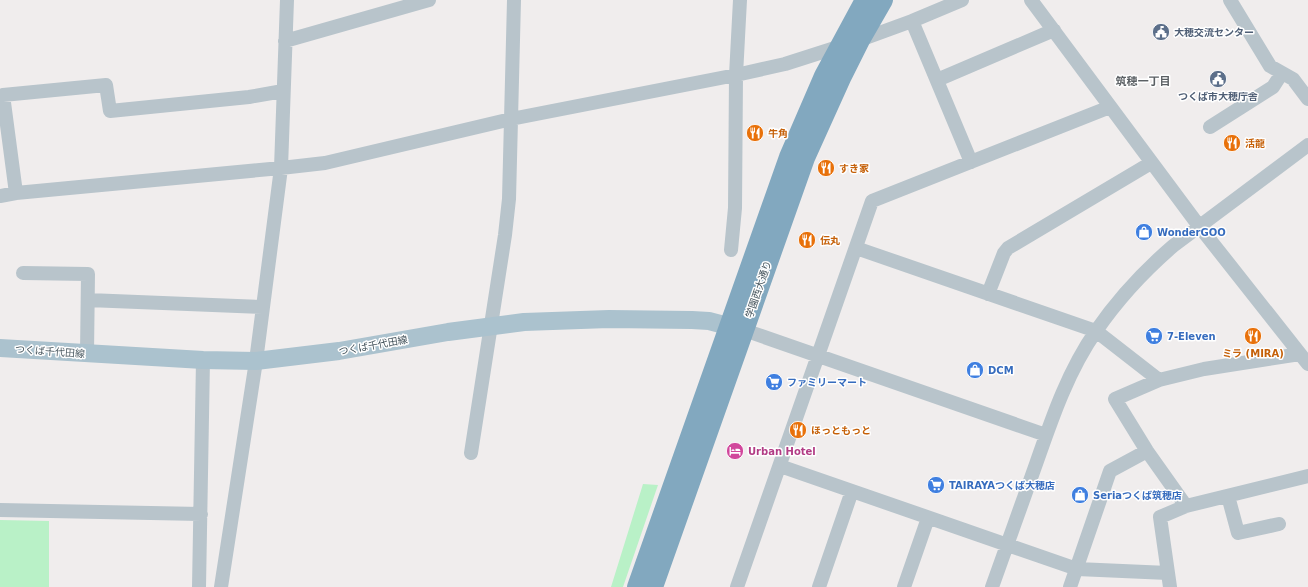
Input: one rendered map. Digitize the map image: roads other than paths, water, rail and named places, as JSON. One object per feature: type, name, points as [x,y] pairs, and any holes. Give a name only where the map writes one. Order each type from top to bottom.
[{"type":"highway","name":"学園西大通り","points":[[653,587],[789,157],[824,76],[866,0]]},
{"type":"highway","name":"学園西大通り","points":[[637,587],[736,328],[805,158],[825,111],[860,40],[883,0]]},
{"type":"main road","name":"つくば千代田線","points":[[0,348],[203,360],[256,361],[340,351],[491,325],[531,322],[609,319],[692,320],[709,321],[736,328]]},
{"type":"street","points":[[221,587],[256,361],[281,168],[287,0]]},
{"type":"street","points":[[285,41],[410,3],[429,0]]},
{"type":"street","points":[[471,453],[505,235],[509,199],[514,0]]},
{"type":"street","points":[[732,250],[735,208],[736,75],[740,0]]},
{"type":"street","points":[[0,196],[16,193],[325,163],[511,120],[785,64],[860,40],[912,21],[962,0]]},
{"type":"street","points":[[1031,0],[1151,163],[1304,359]]},
{"type":"street","points":[[1230,0],[1270,66],[1292,79],[1308,99]]},
{"type":"street","points":[[912,21],[971,162]]},
{"type":"street","points":[[937,80],[1054,30]]},
{"type":"street","points":[[1210,127],[1273,87],[1282,73]]},
{"type":"street","points":[[16,193],[3,94],[106,85],[110,112],[249,97],[283,91]]},
{"type":"street","points":[[737,587],[872,201],[1110,107]]},
{"type":"street","points":[[992,587],[1056,406],[1081,355],[1096,331],[1132,285],[1153,263],[1199,226],[1308,145]]},
{"type":"street","points":[[988,294],[1004,253],[1008,248],[1151,163]]},
{"type":"street","points":[[856,248],[1096,331],[1159,380]]},
{"type":"street","points":[[23,273],[88,274],[87,353]]},
{"type":"street","points":[[88,300],[262,307]]},
{"type":"street","points":[[736,328],[1046,435]]},
{"type":"street","points":[[1186,506],[1147,451],[1115,399],[1159,380],[1204,369],[1304,359]]},
{"type":"street","points":[[199,587],[203,360]]},
{"type":"street","points":[[1070,587],[1110,471],[1147,451]]},
{"type":"street","points":[[780,466],[1076,569],[1168,573]]},
{"type":"street","points":[[1170,587],[1160,517],[1186,506],[1308,476]]},
{"type":"street","points":[[819,587],[852,491]]},
{"type":"street","points":[[1228,496],[1238,533],[1279,524]]},
{"type":"street","points":[[0,510],[200,514]]},
{"type":"street","points":[[904,587],[928,518]]},
{"type":"place","name":"大穂交流センター","points":[[1161,32]]},
{"type":"place","name":"つくば市大穂庁舎","points":[[1218,79]]},
{"type":"place","name":"牛角","points":[[755,133]]},
{"type":"place","name":"活龍","points":[[1232,143]]},
{"type":"place","name":"すき家","points":[[826,168]]},
{"type":"place","name":"WonderGOO","points":[[1144,232]]},
{"type":"place","name":"伝丸","points":[[807,240]]},
{"type":"place","name":"7-Eleven","points":[[1154,336]]},
{"type":"place","name":"ミラ (MIRA)","points":[[1253,336]]},
{"type":"place","name":"DCM","points":[[975,370]]},
{"type":"place","name":"ファミリーマート","points":[[774,382]]},
{"type":"place","name":"ほっともっと","points":[[798,430]]},
{"type":"place","name":"Urban Hotel","points":[[735,451]]},
{"type":"place","name":"TAIRAYAつくば大穂店","points":[[936,485]]},
{"type":"place","name":"Seriaつくば筑穂店","points":[[1080,495]]},
{"type":"district","name":"筑穂一丁目","points":[[1143,81]]}]
